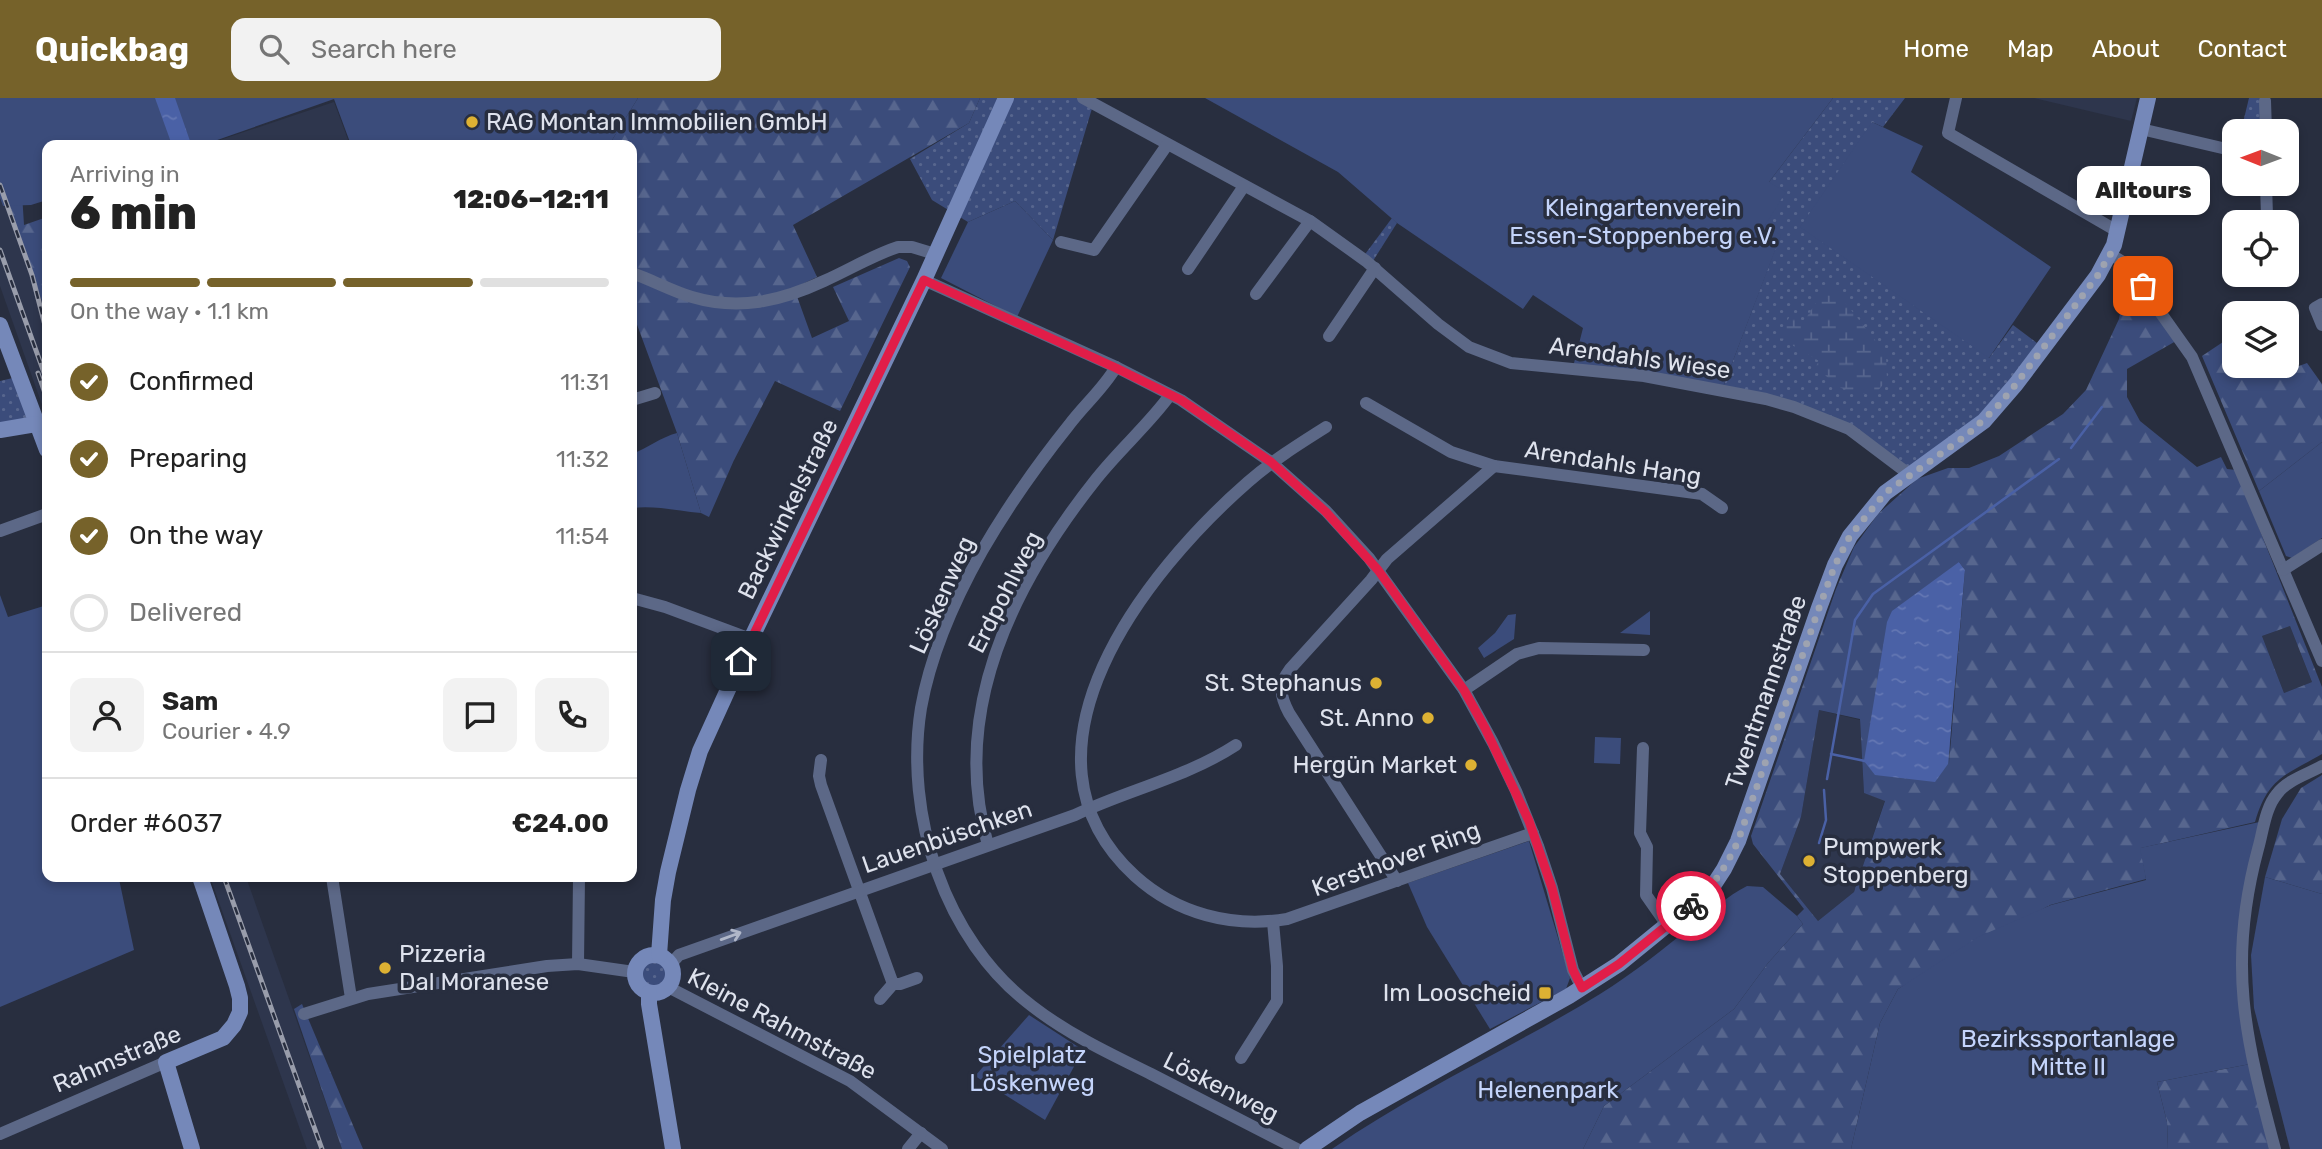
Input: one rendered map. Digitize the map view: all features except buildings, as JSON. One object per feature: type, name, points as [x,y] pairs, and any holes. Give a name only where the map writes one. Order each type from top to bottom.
[{"type":"street","name":"Backwinkelstraße","points":[[665,960],[664,891],[700,751],[924,280],[1006,98]]},
{"type":"street","name":"Arendahls Wiese","points":[[1083,98],[1310,221],[1375,268],[1469,347],[1511,363],[1644,376],[1766,399],[1809,411],[1849,429],[1910,475]]},
{"type":"street","points":[[1956,98],[1948,133],[2118,231]]},
{"type":"street","name":"Twentmannstraße","points":[[1307,1149],[1360,1113],[1582,988],[1619,964],[1711,889],[1731,856],[1835,565],[1850,536],[1868,510],[1885,493],[1967,435],[2008,395],[2098,275],[2110,254],[2118,231],[2148,98]]},
{"type":"street","points":[[2265,101],[2266,119]]},
{"type":"street","points":[[2141,129],[2222,148]]},
{"type":"street","points":[[1061,242],[1094,250],[1167,145]]},
{"type":"street","points":[[1188,269],[1244,186]]},
{"type":"street","points":[[1256,294],[1310,221]]},
{"type":"street","points":[[637,275],[692,297],[716,303],[754,303],[796,293],[898,247],[912,247],[935,254]]},
{"type":"street","points":[[2110,254],[2126,264],[2192,357],[2322,661]]},
{"type":"street","points":[[1329,336],[1375,268]]},
{"type":"street","points":[[924,280],[1170,394],[1223,427],[1271,462],[1326,512],[1378,570],[1464,690],[1505,766],[1533,833],[1552,888],[1573,970],[1582,988]]},
{"type":"street","points":[[2322,304],[2315,308],[2322,325]]},
{"type":"street","points":[[0,324],[42,438]]},
{"type":"street","name":"Löskenweg","points":[[1116,368],[1046,454],[999,523],[956,603],[934,656],[921,709],[917,756],[921,809],[934,864],[949,899],[974,944],[1002,978],[1032,1006],[1085,1041],[1297,1149]]},
{"type":"street","points":[[637,398],[655,393]]},
{"type":"street","name":"Erdpohlweg","points":[[988,845],[980,811],[975,763],[980,710],[992,660],[1020,598],[1063,524],[1110,463],[1170,394]]},
{"type":"street","name":"Arendahls Hang","points":[[1366,403],[1451,452],[1494,466],[1702,494],[1722,508]]},
{"type":"street","points":[[0,430],[36,424]]},
{"type":"street","points":[[1271,462],[1326,427]]},
{"type":"street","name":"Kersthover Ring","points":[[1271,462],[1228,499],[1188,540],[1140,602],[1094,686],[1082,728],[1082,770],[1088,809],[1109,846],[1125,867],[1146,886],[1169,901],[1212,918],[1273,922],[1313,912],[1533,833]]},
{"type":"street","name":"Arendahls Hang","points":[[1397,881],[1289,713],[1281,690],[1290,669],[1387,559],[1494,466]]},
{"type":"street","points":[[0,531],[42,516]]},
{"type":"street","points":[[2283,570],[2322,545]]},
{"type":"street","points":[[637,599],[666,607],[751,639]]},
{"type":"street","points":[[1464,690],[1517,654],[1539,648],[1644,650]]},
{"type":"street","name":"Lauenbüschken","points":[[665,960],[1088,809],[1193,768],[1236,745]]},
{"type":"street","points":[[1643,748],[1640,833],[1647,847],[1646,895],[1667,925]]},
{"type":"street","points":[[821,760],[821,785],[893,984]]},
{"type":"street","points":[[2275,1149],[2249,1051],[2243,1010],[2241,973],[2244,913],[2248,887],[2271,804],[2284,787],[2322,766]]},
{"type":"street","name":"Rahmstraße","points":[[0,1134],[223,1038],[234,1026],[240,1012],[240,998],[202,882]]},
{"type":"street","points":[[332,882],[351,998]]},
{"type":"street","points":[[578,964],[579,882]]},
{"type":"street","points":[[1241,1058],[1277,1001],[1273,922]]},
{"type":"street","points":[[644,957],[665,960],[673,976],[668,987],[660,992],[649,993],[639,986],[634,972],[636,965],[644,957]]},
{"type":"street","points":[[304,1014],[351,998],[547,966],[578,964],[634,972]]},
{"type":"street","points":[[880,999],[893,984],[917,978]]},
{"type":"street","name":"Kleine Rahmstraße","points":[[668,987],[850,1080],[942,1149]]},
{"type":"street","points":[[649,993],[673,1149]]},
{"type":"street","points":[[166,1062],[192,1149]]},
{"type":"street","points":[[908,1149],[921,1133]]},
{"type":"shaded area","points":[[2034,98],[2137,98],[2131,121]]},
{"type":"shaded area","points":[[334,102],[348,140],[220,140]]},
{"type":"shaded area","points":[[0,199],[3,206],[12,207],[42,299],[42,405],[0,286]]},
{"type":"shaded area","points":[[2290,626],[2312,682],[2284,693],[2262,636]]},
{"type":"shaded area","points":[[1819,710],[1860,720],[1864,793],[1885,800],[1854,892],[1818,921],[1780,874],[1801,817]]},
{"type":"shaded area","points":[[212,882],[248,882],[342,1149],[307,1149]]},
{"type":"green space","points":[[0,98],[21,178],[24,225],[42,219],[42,301],[0,177]]},
{"type":"green space","points":[[0,98],[638,98],[612,140],[349,140],[334,99],[217,140],[42,140],[42,202],[31,205],[3,206],[0,198]]},
{"type":"green space","points":[[638,98],[980,98],[969,123],[793,225],[817,277],[794,288],[812,338],[849,321],[833,287],[899,258],[907,261],[910,267],[840,411],[775,381],[734,460],[709,517],[701,513],[677,433],[637,325],[637,140],[612,140]]},
{"type":"green space","points":[[980,98],[1082,98],[1093,105],[1053,240],[1015,201],[968,222],[932,200],[910,159],[969,123]]},
{"type":"green space","name":"Kleingartenverein Essen-Stoppenberg e.V.","points":[[1205,98],[1833,98],[1769,182],[1786,192],[1765,225],[1781,235],[1723,387],[1573,367],[1583,328],[1533,295],[1523,309],[1397,223],[1338,172]]},
{"type":"green space","points":[[1833,98],[1905,98],[1883,127],[1872,122],[1989,358],[2013,325],[2037,343],[1993,405],[1909,471],[1850,428],[1723,387],[1780,236],[1765,226],[1769,182]]},
{"type":"green space","points":[[2249,98],[2263,98],[2264,119],[2244,119]]},
{"type":"green space","name":"Kleingartenverein Essen-Stoppenberg e.V.","points":[[1872,122],[1923,146],[1911,172],[2051,267],[1989,358],[1800,227]]},
{"type":"green space","points":[[1015,201],[1053,240],[1017,317],[941,278],[968,222]]},
{"type":"green space","points":[[1392,218],[1397,223],[1371,264],[1363,257]]},
{"type":"green space","points":[[2127,272],[2176,341],[2127,369],[2127,397],[2140,421],[2197,467],[2221,457],[2227,469],[2236,470],[2322,687],[2322,754],[2272,787],[2255,822],[2141,848],[2146,879],[2050,905],[1898,989],[1880,1023],[1851,1149],[1583,1149],[1604,1106],[1734,1009],[1768,963],[1803,924],[1797,916],[1804,909],[1753,844],[1751,836],[1836,589],[1854,547],[1878,514],[1917,479],[1948,468],[1969,468],[1999,456],[2063,414],[2086,390],[2119,319]],"holes":[[[1959,562],[1965,570],[1949,764]],[[2290,626],[2312,682],[2284,693],[2262,636]],[[1819,710],[1860,719],[1864,793],[1885,801],[1854,892],[1818,921],[1780,874],[1801,817]]]},
{"type":"green space","points":[[1829,282],[1886,354],[1887,380],[1875,394],[1841,388],[1816,366],[1819,361],[1780,338],[1791,313],[1803,323]]},
{"type":"green space","points":[[2222,343],[2222,378],[2299,378],[2299,366],[2307,363],[2322,384],[2322,442],[2259,491],[2202,356]]},
{"type":"green space","points":[[17,377],[35,422],[0,429],[0,381]]},
{"type":"green space","points":[[677,433],[701,513],[637,507],[637,451]]},
{"type":"green space","points":[[2322,442],[2322,538],[2292,558],[2286,556],[2259,491]]},
{"type":"green space","points":[[0,595],[8,617],[42,607],[42,882],[120,882],[134,950],[0,1007]]},
{"type":"green space","points":[[1650,611],[1650,635],[1620,633]]},
{"type":"green space","points":[[1516,614],[1514,639],[1484,658],[1478,648],[1495,633],[1508,615]]},
{"type":"green space","points":[[1595,737],[1621,738],[1620,764],[1594,763]]},
{"type":"green space","points":[[2322,775],[2322,894],[2265,877],[2282,819],[2301,788]]},
{"type":"green space","name":"Bezirkssportanlage Mitte II","points":[[2264,821],[2243,901],[2250,1064],[2157,1082],[2167,1122],[2168,1149],[1851,1149],[1880,1023],[1898,989],[1978,937],[2051,905],[2146,880],[2140,848]]},
{"type":"green space","points":[[1905,828],[1919,828],[1930,837],[1934,851],[1931,867],[1922,881],[1899,891],[1877,912],[1855,888],[1882,860],[1888,838]]},
{"type":"green space","points":[[1529,841],[1570,978],[1566,989],[1490,1029],[1427,927],[1408,883]]},
{"type":"green space","points":[[2265,877],[2322,894],[2322,1149],[2290,1149],[2254,1008],[2251,955]]},
{"type":"green space","name":"Helenenpark","points":[[1747,886],[1763,887],[1803,924],[1768,963],[1734,1009],[1604,1106],[1583,1149],[1332,1149],[1397,1107],[1600,994]]},
{"type":"green space","points":[[654,962],[662,966],[666,974],[662,982],[654,986],[646,982],[642,974],[646,966]]},
{"type":"green space","points":[[302,1004],[363,1149],[342,1149],[294,1009]]},
{"type":"green space","name":"Spielplatz Löskenweg","points":[[1029,1015],[1083,1050],[1045,1120],[975,1076]]},
{"type":"green space","points":[[2250,1064],[2272,1149],[2168,1149],[2167,1122],[2157,1082]]},
{"type":"water","points":[[155,98],[175,98],[190,140],[170,140]]},
{"type":"water","points":[[1959,562],[1965,570],[1948,764],[1935,782],[1875,775],[1864,761],[1887,622],[1892,611]]},
{"type":"waterway","points":[[2071,448],[2102,407]]},
{"type":"waterway","points":[[1827,779],[1855,620],[1873,594],[2059,459]]},
{"type":"waterway","points":[[1831,754],[1865,761]]},
{"type":"waterway","points":[[1819,843],[1826,820],[1824,790]]},
{"type":"railway","points":[[0,185],[32,275],[42,314]]},
{"type":"railway","points":[[0,250],[42,367]]},
{"type":"railway","points":[[38,373],[42,385]]},
{"type":"railway","points":[[226,882],[322,1149]]},
{"type":"way so far","points":[[1691,906],[1711,889],[1738,841],[1835,565],[1868,510],[1903,478],[1984,421],[2008,395],[2098,275],[2110,254],[2126,264],[2143,286]]},
{"type":"place","name":"RAG Montan Immobilien GmbH","points":[[472,122]]},
{"type":"place","name":"Alltours","points":[[2143,286]]},
{"type":"place","name":"St. Stephanus","points":[[1376,683]]},
{"type":"place","name":"St. Anno","points":[[1428,718]]},
{"type":"place","name":"Hergün Market","points":[[1471,765]]},
{"type":"place","name":"Pumpwerk Stoppenberg","points":[[1809,861]]},
{"type":"place","name":"Pizzeria Dal Moranese","points":[[385,968]]},
{"type":"place","name":"Im Looscheid","points":[[1545,993]]},
{"type":"route","points":[[741,661],[924,280],[1181,400],[1223,427],[1290,477],[1369,558],[1464,690],[1505,766],[1546,867],[1573,970],[1582,988],[1619,964],[1691,906]]}]
